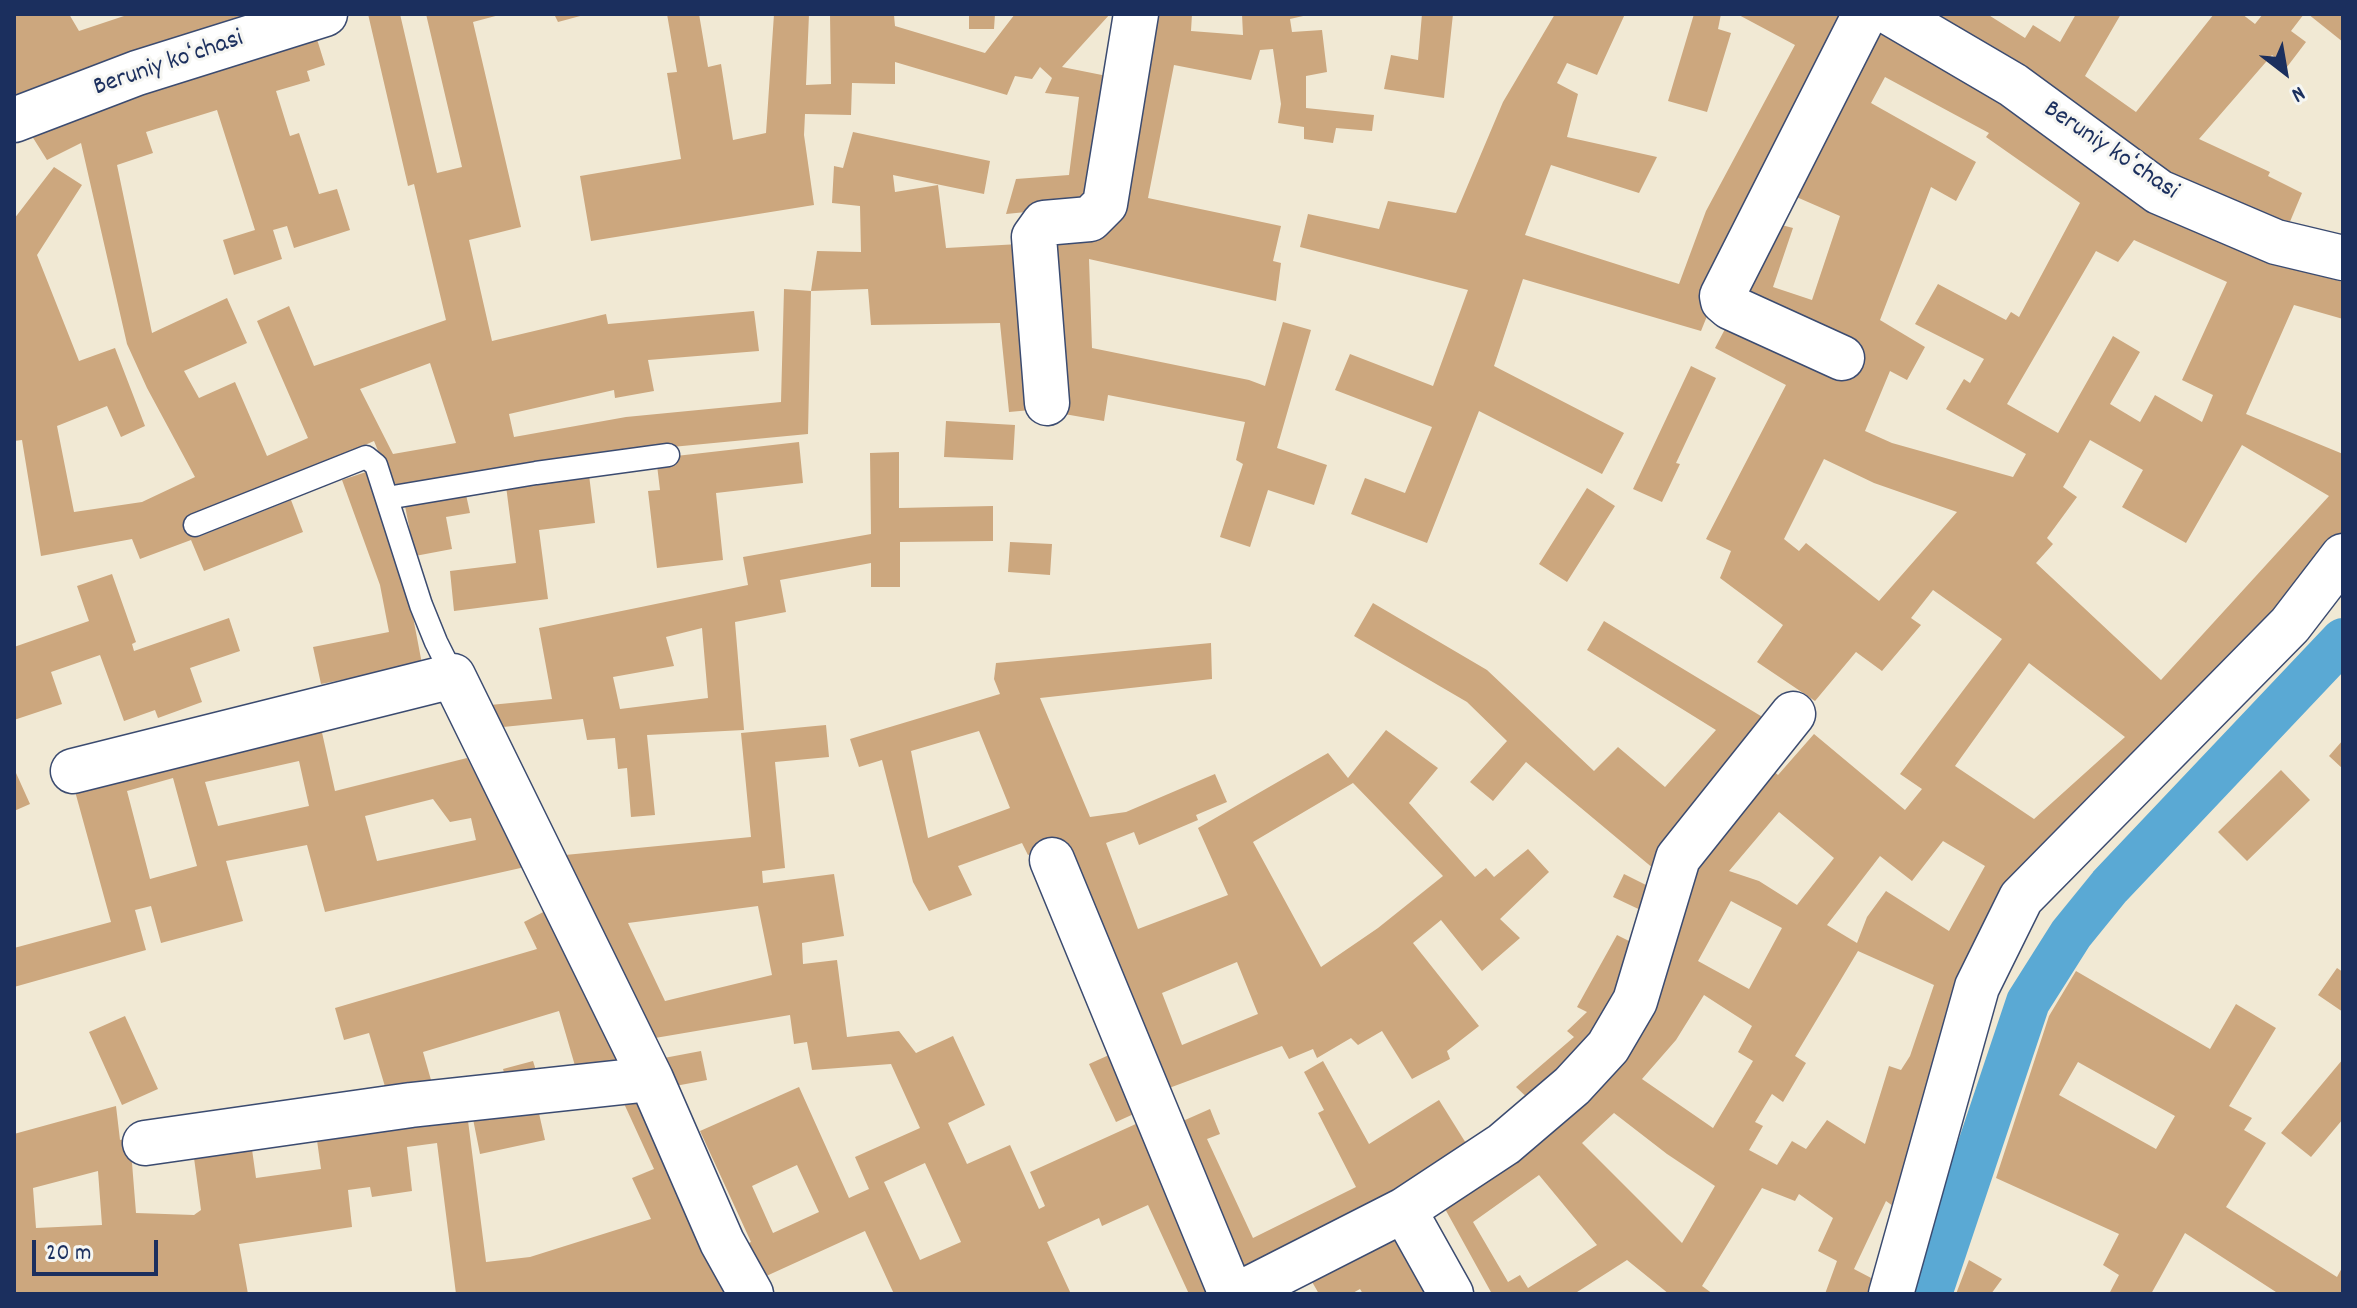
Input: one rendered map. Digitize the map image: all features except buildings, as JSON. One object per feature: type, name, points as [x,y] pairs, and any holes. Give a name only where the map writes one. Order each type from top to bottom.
[{"type":"street","name":"Beruniy koʻchasi","points":[[14,120],[137,73],[325,14]]},
{"type":"street","points":[[1047,403],[1034,237],[1044,223],[1090,219],[1105,204],[1136,14]]},
{"type":"street","points":[[1842,358],[1730,307],[1722,296],[1865,14]]},
{"type":"street","name":"Beruniy koʻchasi","points":[[1892,14],[2013,85],[2159,192],[2276,242],[2343,258]]},
{"type":"street","points":[[1891,1294],[1977,987],[2021,898],[2290,625],[2343,556]]},
{"type":"street","points":[[73,771],[453,676],[651,1079],[722,1242],[751,1294]]},
{"type":"street","points":[[1239,1294],[1404,1210],[1504,1144],[1572,1086],[1608,1047],[1635,1001],[1678,858],[1793,714]]},
{"type":"street","points":[[1052,860],[1231,1294]]},
{"type":"street","points":[[145,1143],[411,1105],[651,1079]]},
{"type":"street","points":[[1404,1210],[1451,1294]]},
{"type":"lane","points":[[387,498],[668,455]]},
{"type":"lane","points":[[195,525],[366,457],[376,465],[421,605],[453,676]]},
{"type":"waterway","points":[[1930,1294],[2028,1002],[2071,934],[2110,886],[2343,640]]}]
